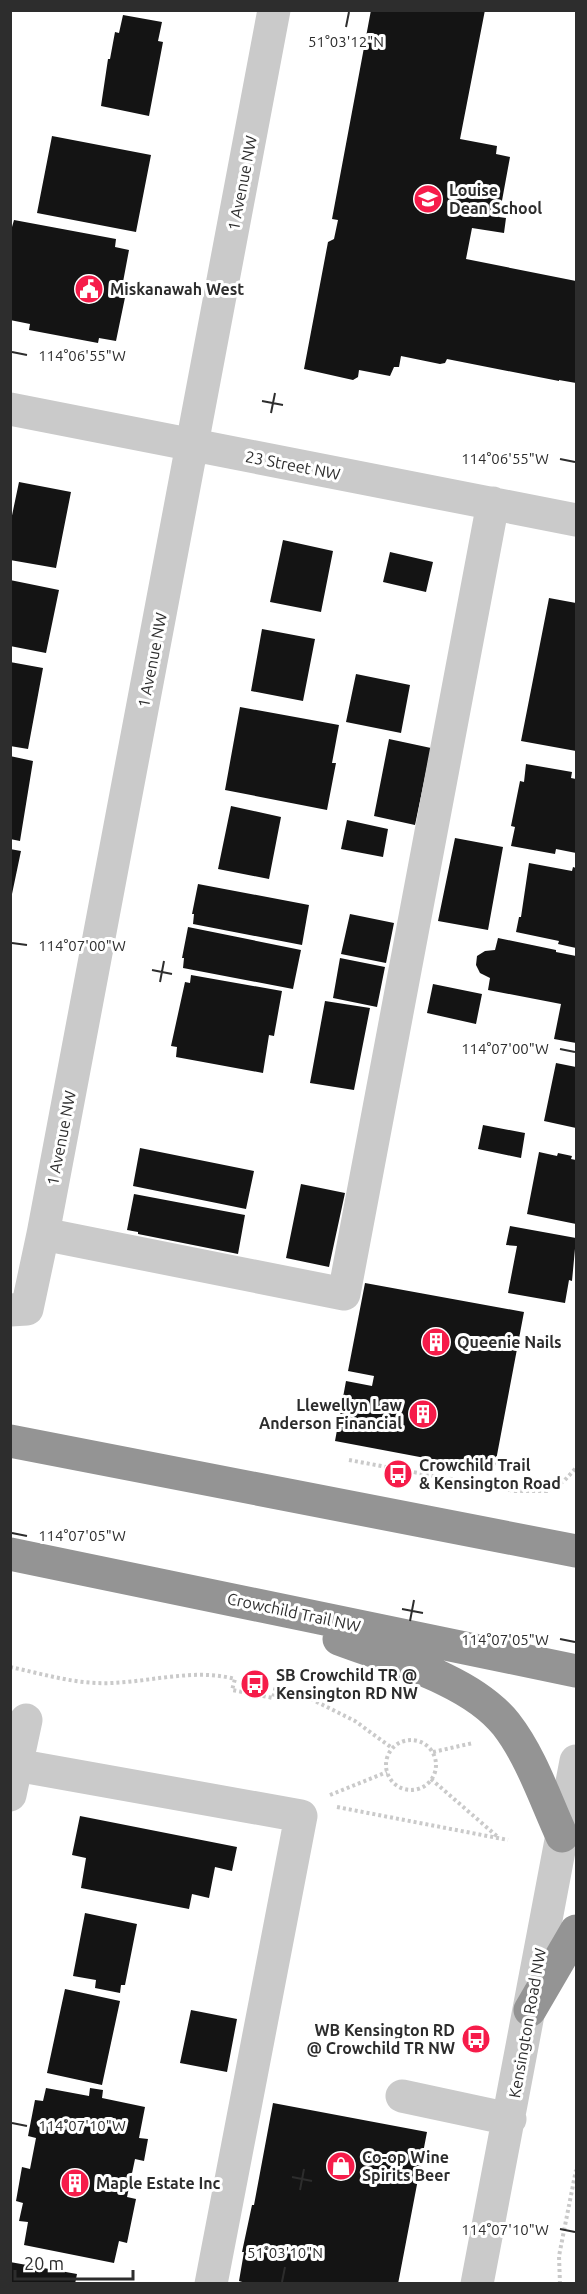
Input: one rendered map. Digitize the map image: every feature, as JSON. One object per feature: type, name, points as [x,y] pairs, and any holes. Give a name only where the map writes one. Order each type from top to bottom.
[{"type":"highway","points":[[10,1441],[576,1551]]},
{"type":"highway","name":"Crowchild Trail NW","points":[[10,1554],[576,1671]]},
{"type":"highway","points":[[234,1599],[449,1681],[477,1697],[506,1724],[523,1752],[562,1836]]},
{"type":"highway","points":[[530,2010],[576,1931]]},
{"type":"street","name":"1 Avenue NW","points":[[19,1310],[43,1234],[274,10]]},
{"type":"street","name":"23 Street NW","points":[[10,410],[576,520]]},
{"type":"street","points":[[43,1234],[344,1294],[493,503]]},
{"type":"street","points":[[26,1720],[13,1780],[301,1816],[211,2283]]},
{"type":"street","name":"Kensington Road NW","points":[[477,2283],[510,2119],[576,1761]]},
{"type":"street","points":[[402,2096],[510,2119]]},
{"type":"path","points":[[349,1460],[515,1491],[547,1491],[564,1481],[576,1468]]},
{"type":"path","points":[[10,1667],[96,1683],[132,1682],[192,1675],[224,1676],[235,1679],[232,1690],[273,1698],[276,1686],[311,1699],[355,1721],[392,1748]]},
{"type":"path","points":[[406,1740],[414,1740],[428,1746],[433,1752],[435,1766],[431,1779],[426,1785],[411,1790],[396,1785],[387,1772],[386,1763],[392,1748],[406,1740]]},
{"type":"path","points":[[433,1752],[482,1741]]},
{"type":"path","points":[[329,1795],[387,1772]]},
{"type":"path","points":[[431,1779],[500,1838]]},
{"type":"path","points":[[560,2283],[559,2256],[576,2170]]},
{"type":"building","points":[[371,10],[485,10],[460,139],[497,146],[496,154],[510,157],[499,217],[506,218],[504,233],[472,228],[466,259],[576,281],[576,383],[447,359],[445,363],[440,364],[401,356],[399,367],[394,367],[390,376],[359,370],[358,377],[353,380],[304,369],[328,242],[334,239],[338,220],[332,219]]},
{"type":"building","points":[[123,15],[162,22],[158,41],[163,42],[149,116],[101,106],[108,59],[110,59],[115,32],[119,33]]},
{"type":"building","points":[[52,136],[151,155],[136,232],[37,213]]},
{"type":"building","points":[[14,220],[116,239],[115,247],[129,250],[123,282],[128,283],[116,341],[99,338],[98,343],[29,330],[30,324],[10,320],[10,227]]},
{"type":"building","points":[[19,482],[71,492],[56,568],[10,560],[10,525]]},
{"type":"building","points":[[283,540],[333,551],[321,612],[270,602]]},
{"type":"building","points":[[390,552],[433,562],[426,592],[383,582]]},
{"type":"building","points":[[10,580],[59,590],[46,653],[10,646]]},
{"type":"building","points":[[549,598],[576,603],[576,751],[521,741]]},
{"type":"building","points":[[262,629],[315,639],[303,701],[251,691]]},
{"type":"building","points":[[10,662],[43,668],[28,749],[10,746]]},
{"type":"building","points":[[356,674],[410,685],[401,733],[346,722]]},
{"type":"building","points":[[240,707],[339,725],[332,763],[336,763],[327,810],[225,790]]},
{"type":"building","points":[[389,739],[431,748],[415,825],[374,816]]},
{"type":"building","points":[[10,756],[33,761],[20,841],[10,839]]},
{"type":"building","points":[[526,764],[572,772],[571,778],[576,779],[576,853],[556,849],[555,854],[511,846],[515,827],[511,826],[520,781],[524,782]]},
{"type":"building","points":[[231,806],[281,817],[269,879],[218,869]]},
{"type":"building","points":[[347,820],[388,829],[383,857],[341,849]]},
{"type":"building","points":[[455,838],[503,847],[488,930],[438,921]]},
{"type":"building","points":[[10,849],[21,851],[12,894],[10,894]]},
{"type":"building","points":[[529,863],[572,871],[573,867],[576,868],[576,948],[558,944],[559,941],[516,932],[519,917],[521,917]]},
{"type":"building","points":[[198,884],[309,905],[302,945],[193,924],[194,914],[192,914]]},
{"type":"building","points":[[350,914],[394,923],[386,963],[341,954]]},
{"type":"building","points":[[188,927],[301,950],[293,989],[183,968],[184,958],[182,958]]},
{"type":"building","points":[[498,938],[576,956],[576,1043],[554,1039],[561,1004],[488,990],[490,978],[480,973],[476,965],[477,956],[485,951],[495,950]]},
{"type":"building","points":[[340,958],[385,967],[377,1007],[333,998]]},
{"type":"building","points":[[191,975],[282,991],[274,1036],[269,1035],[263,1073],[176,1057],[177,1047],[171,1046],[185,982],[190,983]]},
{"type":"building","points":[[433,984],[482,994],[476,1024],[427,1013]]},
{"type":"building","points":[[325,1001],[370,1008],[354,1090],[310,1083]]},
{"type":"building","points":[[556,1063],[576,1067],[576,1128],[544,1121]]},
{"type":"building","points":[[483,1125],[525,1133],[521,1158],[478,1149]]},
{"type":"building","points":[[140,1148],[254,1171],[246,1209],[133,1186]]},
{"type":"building","points":[[539,1152],[557,1156],[558,1153],[572,1156],[571,1159],[576,1160],[576,1224],[527,1214]]},
{"type":"building","points":[[301,1184],[345,1193],[329,1267],[286,1258]]},
{"type":"building","points":[[134,1194],[245,1215],[238,1254],[127,1230]]},
{"type":"building","points":[[510,1226],[576,1238],[572,1281],[569,1280],[565,1303],[508,1293],[517,1246],[506,1245]]},
{"type":"building","name":"Llewellyn Law Anderson Financial","points":[[365,1283],[524,1312],[494,1471],[335,1441],[346,1381],[372,1386],[374,1376],[348,1371]]},
{"type":"building","points":[[80,1816],[237,1847],[232,1871],[215,1867],[209,1898],[192,1894],[189,1909],[81,1888],[86,1858],[72,1855]]},
{"type":"building","points":[[85,1913],[137,1924],[125,1985],[121,1985],[120,1993],[95,1988],[96,1980],[73,1976]]},
{"type":"building","points":[[65,1989],[120,2001],[102,2085],[47,2073]]},
{"type":"building","points":[[191,2010],[237,2019],[227,2072],[180,2063]]},
{"type":"building","name":"Maple Estate Inc","points":[[46,2088],[89,2096],[90,2088],[103,2090],[102,2098],[145,2107],[139,2138],[148,2139],[144,2161],[135,2159],[127,2197],[136,2199],[127,2243],[119,2241],[114,2263],[24,2245],[28,2222],[19,2221],[23,2203],[16,2201],[22,2167],[30,2169],[36,2138],[28,2136],[35,2100],[43,2101]]},
{"type":"building","points":[[273,2103],[427,2132],[398,2284],[249,2284],[239,2281],[244,2252],[242,2252],[252,2205],[254,2205]]},
{"type":"building","points":[[10,2262],[77,2274],[75,2284],[10,2284]]},
{"type":"place","name":"Louise Dean School","points":[[428,199]]},
{"type":"place","name":"Miskanawah West","points":[[89,289]]},
{"type":"place","name":"Queenie Nails","points":[[436,1342]]},
{"type":"place","name":"Llewellyn Law Anderson Financial","points":[[423,1414]]},
{"type":"place","name":"Crowchild Trail & Kensington Road","points":[[398,1474]]},
{"type":"place","name":"SB Crowchild TR @ Kensington RD NW","points":[[255,1684]]},
{"type":"place","name":"WB Kensington RD @ Crowchild TR NW","points":[[476,2039]]},
{"type":"place","name":"Co-op Wine Spirits Beer","points":[[341,2166]]},
{"type":"place","name":"Maple Estate Inc","points":[[75,2183]]}]
